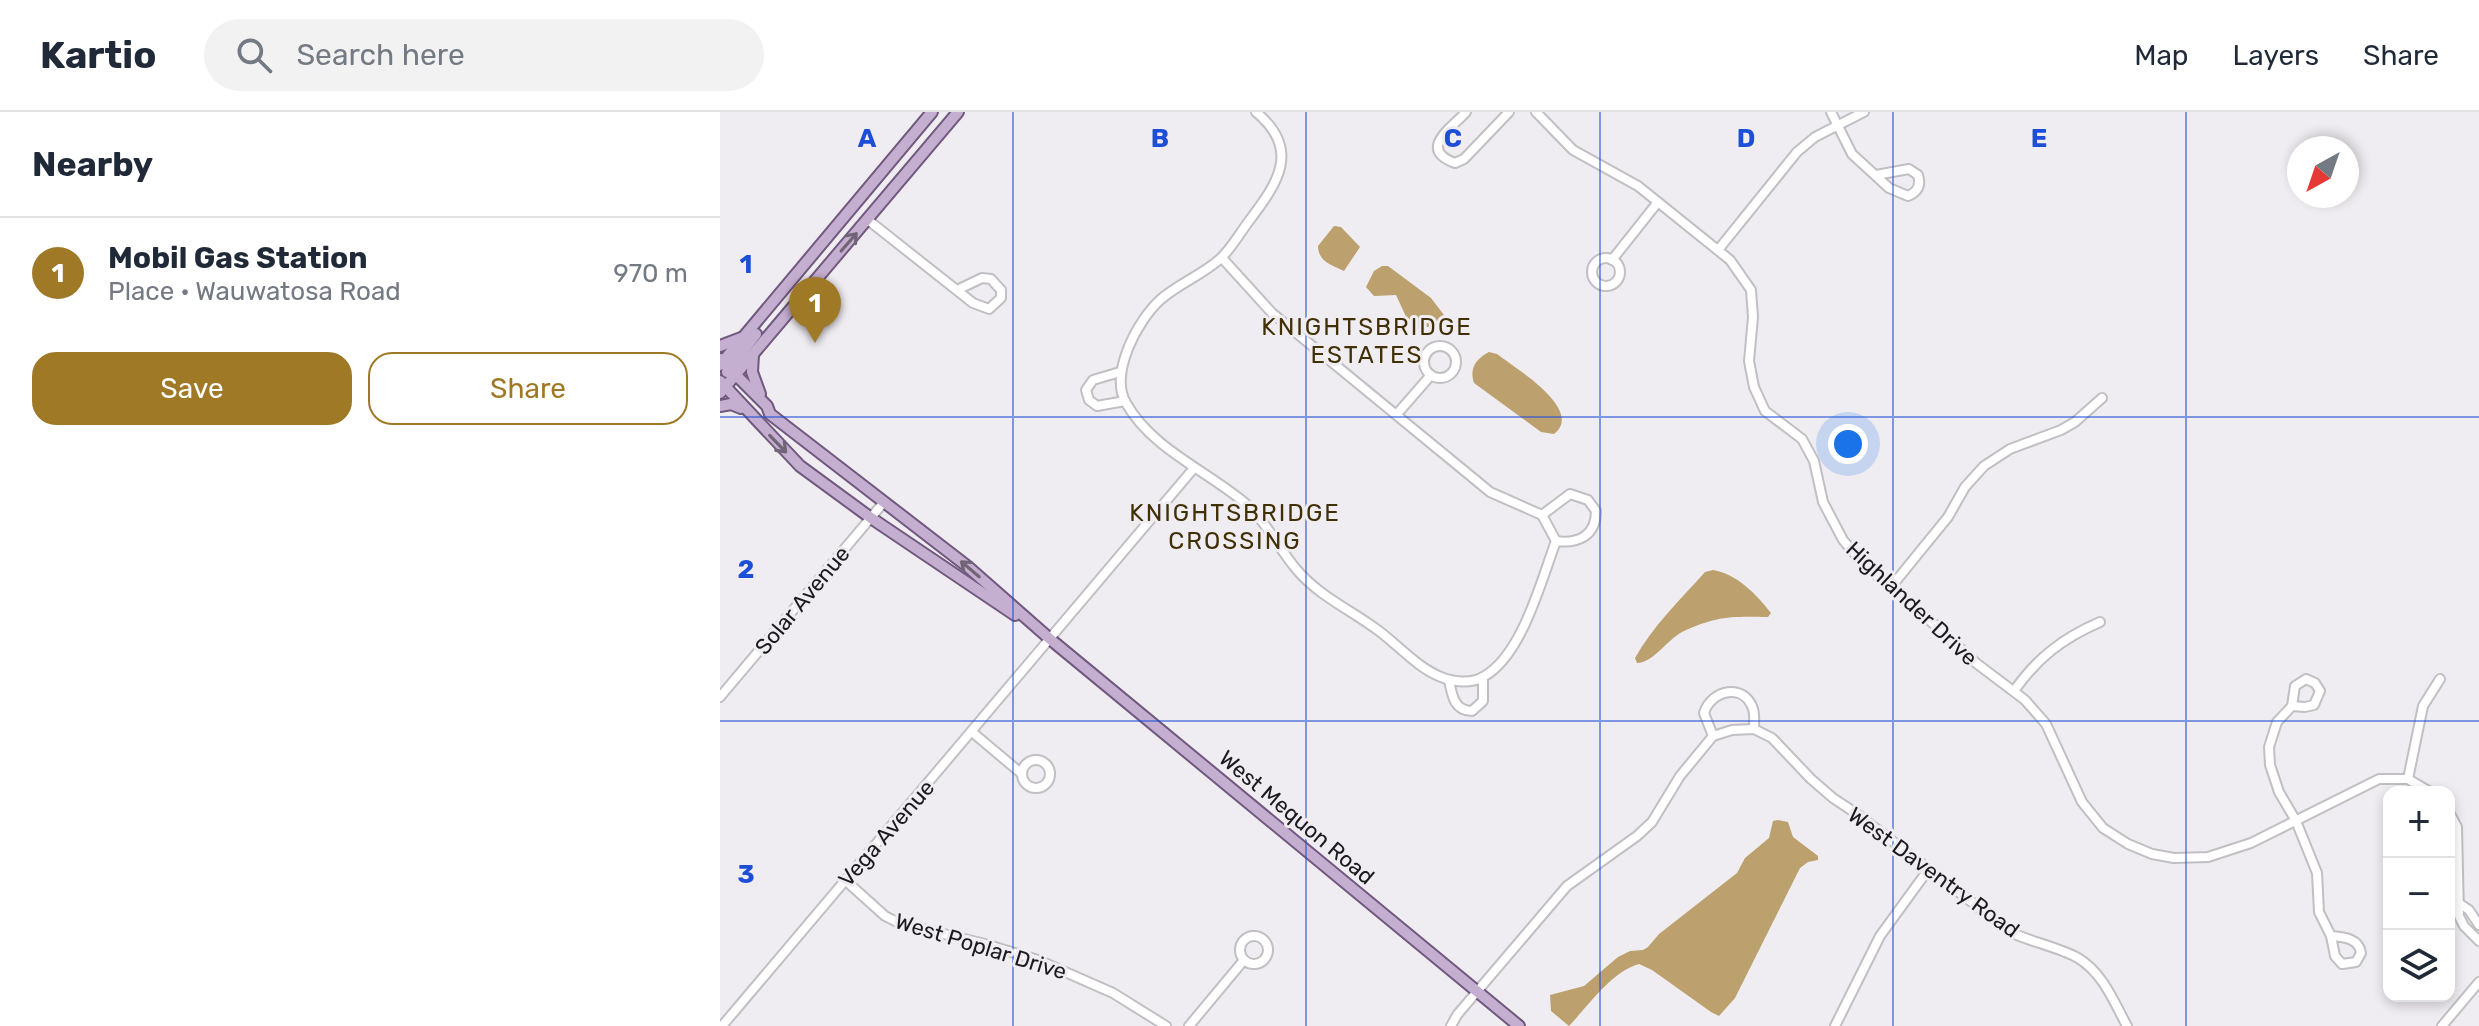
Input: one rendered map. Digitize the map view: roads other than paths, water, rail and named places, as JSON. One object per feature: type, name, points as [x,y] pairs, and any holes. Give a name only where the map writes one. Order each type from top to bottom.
[{"type":"main road","points":[[724,374],[746,335],[932,112]]},
{"type":"main road","points":[[724,374],[753,354],[958,112]]},
{"type":"main road","points":[[724,374],[777,308],[791,283]]},
{"type":"main road","points":[[720,346],[746,335]]},
{"type":"main road","points":[[753,354],[751,367],[761,400]]},
{"type":"main road","points":[[724,374],[770,414],[760,425]]},
{"type":"main road","name":"West Mequon Road","points":[[724,374],[761,400],[770,414],[967,566],[1050,639],[1519,1026]]},
{"type":"main road","name":"West Mequon Road","points":[[724,374],[746,411],[800,466],[1050,639]]},
{"type":"main road","points":[[720,406],[731,404],[746,411]]},
{"type":"street","points":[[1222,258],[1272,313],[1490,492],[1542,515],[1556,541],[1531,608],[1508,654],[1483,677],[1465,681],[1449,680],[1425,668],[1366,622],[1318,591],[1296,569],[1255,513],[1150,432],[1125,401],[1120,387],[1120,372],[1128,349],[1159,301],[1222,258],[1274,189],[1280,175],[1279,142],[1270,126],[1256,112]]},
{"type":"street","points":[[1466,112],[1438,142],[1438,150],[1444,159],[1455,163],[1464,159],[1509,112]]},
{"type":"street","name":"Highlander Drive","points":[[1536,112],[1573,150],[1638,186],[1730,260],[1751,290],[1753,317],[1749,361],[1754,387],[1765,411],[1802,439],[1814,461],[1823,502],[1843,540],[1864,565],[1976,663],[2014,691],[2046,724],[2082,802],[2103,828],[2128,844],[2152,854],[2174,858],[2208,857],[2251,843],[2379,779],[2408,779]]},
{"type":"street","points":[[1831,112],[1852,154],[1889,188],[1904,196],[1912,195],[1919,186],[1918,175],[1909,169],[1876,175]]},
{"type":"street","points":[[1718,250],[1797,152],[1815,137],[1864,112]]},
{"type":"street","points":[[1612,260],[1658,202]]},
{"type":"street","points":[[868,220],[957,290],[981,307],[989,309],[1001,298],[1001,290],[991,279],[982,278],[957,290]]},
{"type":"street","points":[[1120,372],[1093,380],[1086,390],[1089,400],[1097,406],[1125,401]]},
{"type":"street","points":[[1397,414],[1431,375]]},
{"type":"street","points":[[1891,587],[1948,517],[1965,487],[1984,466],[2010,449],[2075,422],[2102,398]]},
{"type":"street","name":"Vega Avenue","points":[[722,1026],[1194,468]]},
{"type":"street","points":[[1542,515],[1570,494],[1588,500],[1596,511],[1592,530],[1581,540],[1569,543],[1556,541]]},
{"type":"street","name":"Solar Avenue","points":[[720,697],[884,502]]},
{"type":"street","points":[[2014,691],[2024,676],[2053,647],[2070,635],[2100,622]]},
{"type":"street","points":[[1449,680],[1455,704],[1462,710],[1472,711],[1483,701],[1483,677]]},
{"type":"street","points":[[2420,786],[2408,779],[2423,706],[2440,679]]},
{"type":"street","points":[[1451,1026],[1567,886],[1645,829],[1680,776],[1713,736],[1732,730],[1754,729],[1753,706],[1745,697],[1734,692],[1721,692],[1711,698],[1704,713],[1713,736]]},
{"type":"street","points":[[2292,706],[2277,722],[2269,747],[2270,765],[2279,792],[2296,821],[2317,873],[2319,912],[2331,936]]},
{"type":"street","name":"West Daventry Road","points":[[1754,729],[1772,738],[1833,798],[2012,933],[2076,956],[2093,969],[2127,1026]]},
{"type":"street","points":[[972,732],[1022,774]]},
{"type":"street","points":[[2455,823],[2459,916],[2479,941]]},
{"type":"street","points":[[1835,1026],[1880,936],[1928,870]]},
{"type":"street","name":"West Poplar Drive","points":[[845,880],[885,916],[899,923],[1038,960],[1113,993],[1166,1026]]},
{"type":"street","points":[[2460,904],[2469,910],[2479,925]]},
{"type":"street","points":[[1189,1026],[1244,960]]},
{"type":"street","points":[[2442,1026],[2479,982]]},
{"type":"place","name":"Mobil Gas Station","points":[[815,343]]},
{"type":"district","name":"KNIGHTSBRIDGE ESTATES","points":[[1367,341]]},
{"type":"district","name":"KNIGHTSBRIDGE CROSSING","points":[[1235,527]]}]
